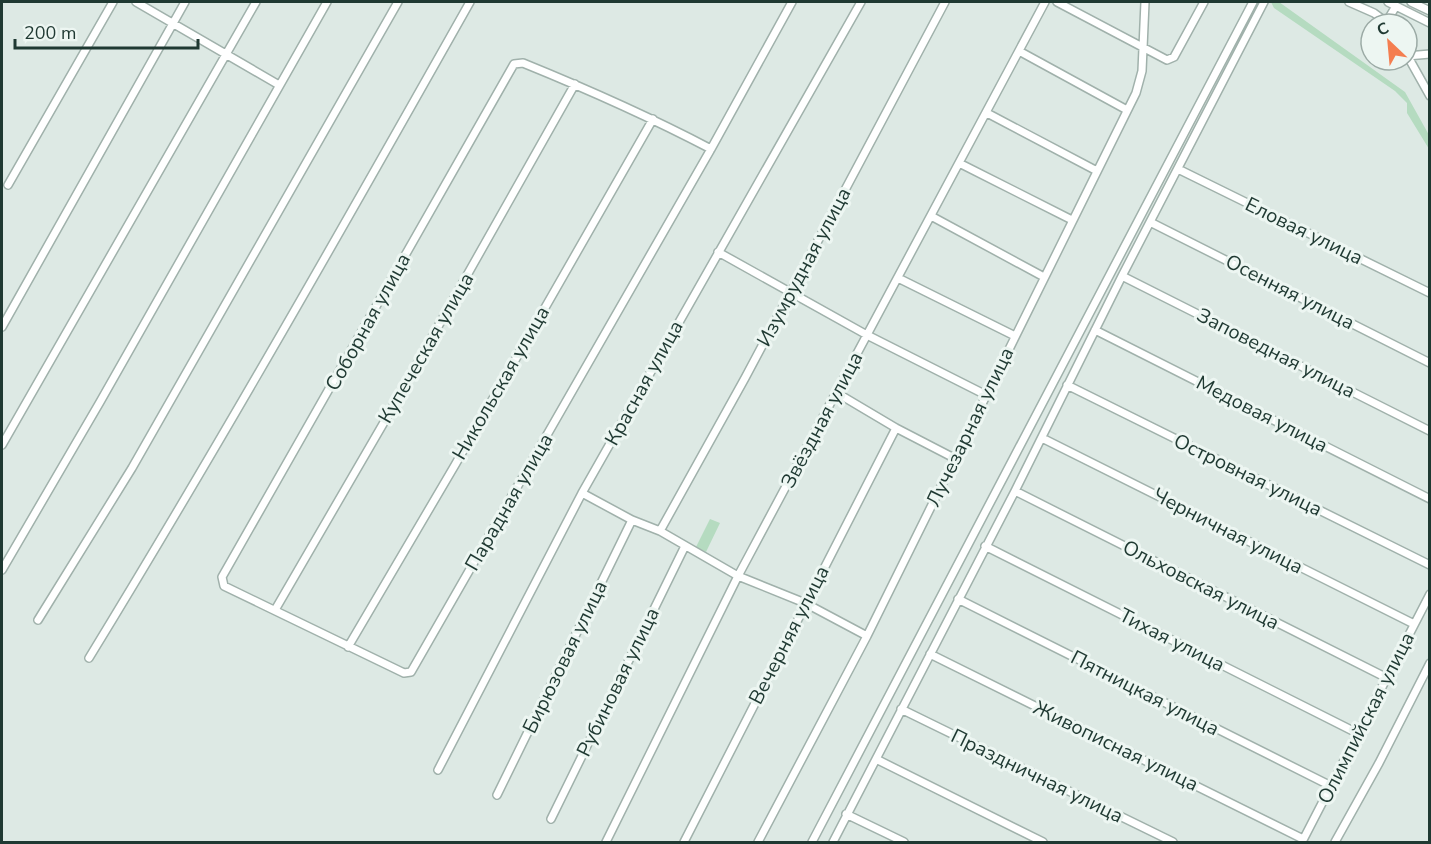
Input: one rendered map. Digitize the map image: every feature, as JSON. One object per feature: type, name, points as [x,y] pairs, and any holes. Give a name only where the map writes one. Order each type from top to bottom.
[{"type":"street","points":[[8,185],[113,2]]},
{"type":"street","points":[[136,2],[279,85]]},
{"type":"street","points":[[2,327],[185,2]]},
{"type":"street","points":[[2,445],[256,2]]},
{"type":"street","points":[[2,570],[327,2]]},
{"type":"street","points":[[38,620],[132,468],[398,2]]},
{"type":"street","points":[[89,658],[169,527],[470,2]]},
{"type":"street","name":"Парадная улица","points":[[222,583],[227,588],[404,673],[409,674],[412,671],[711,149],[792,2]]},
{"type":"street","name":"Красная улица","points":[[438,770],[582,493],[861,2]]},
{"type":"street","name":"Изумрудная улица","points":[[660,531],[791,293],[945,2]]},
{"type":"street","name":"Звёздная улица","points":[[606,843],[738,576],[1045,2]]},
{"type":"street","points":[[1057,2],[1165,60],[1172,59],[1204,2]]},
{"type":"street","name":"Лучезарная улица","points":[[758,843],[867,636],[1140,82],[1146,2]]},
{"type":"street","points":[[812,843],[1253,2]]},
{"type":"street","points":[[833,843],[846,814],[1015,492],[1122,276],[1264,2]]},
{"type":"street","points":[[1349,2],[1368,12]]},
{"type":"street","points":[[1388,2],[1430,23]]},
{"type":"street","points":[[1411,2],[1430,11]]},
{"type":"street","points":[[1393,12],[1396,6]]},
{"type":"street","points":[[1019,51],[1127,110]]},
{"type":"street","name":"Соборная улица","points":[[222,583],[222,577],[512,66],[517,62],[523,63],[575,84]]},
{"type":"street","points":[[1416,72],[1430,96]]},
{"type":"street","points":[[575,84],[653,119],[711,149]]},
{"type":"street","name":"Купеческая улица","points":[[275,610],[575,84]]},
{"type":"street","points":[[987,113],[1097,171]]},
{"type":"street","name":"Никольская улица","points":[[348,647],[653,119]]},
{"type":"street","points":[[959,163],[1072,220]]},
{"type":"street","name":"Еловая улица","points":[[1178,168],[1430,293]]},
{"type":"street","points":[[931,216],[1044,277]]},
{"type":"street","name":"Осенняя улица","points":[[1150,222],[1430,363]]},
{"type":"street","points":[[718,252],[867,335],[986,395]]},
{"type":"street","name":"Заповедная улица","points":[[1122,276],[1430,430]]},
{"type":"street","points":[[898,278],[1015,336]]},
{"type":"street","name":"Медовая улица","points":[[1095,330],[1430,499]]},
{"type":"street","name":"Островная улица","points":[[1067,385],[1430,565]]},
{"type":"street","points":[[837,393],[896,428],[954,458]]},
{"type":"street","name":"Вечерняя улица","points":[[684,843],[896,428]]},
{"type":"street","name":"Черничная улица","points":[[1042,438],[1414,624]]},
{"type":"street","name":"Ольховская улица","points":[[1015,492],[1387,678]]},
{"type":"street","points":[[582,493],[632,520],[660,531],[738,576],[805,603],[867,636]]},
{"type":"street","name":"Бирюзовая улица","points":[[497,795],[632,520]]},
{"type":"street","name":"Рубиновая улица","points":[[552,819],[685,546]]},
{"type":"street","name":"Тихая улица","points":[[986,546],[1359,734]]},
{"type":"street","name":"Олимпийская улица","points":[[1302,841],[1430,594]]},
{"type":"street","name":"Пятницкая улица","points":[[958,599],[1331,786]]},
{"type":"street","name":"Живописная улица","points":[[930,654],[1302,841]]},
{"type":"street","name":"Олимпийская улица","points":[[1335,843],[1430,663]]},
{"type":"street","name":"Праздничная улица","points":[[901,709],[1173,843]]},
{"type":"street","points":[[876,759],[1043,843]]},
{"type":"street","points":[[846,814],[904,843]]},
{"type":"green space","points":[[1271,2],[1279,2],[1359,59],[1359,66],[1274,8]]},
{"type":"green space","points":[[1367,72],[1377,72],[1405,92],[1429,135],[1429,149],[1407,113],[1407,103],[1395,91]]},
{"type":"green space","points":[[710,519],[720,523],[706,552],[696,547]]}]
